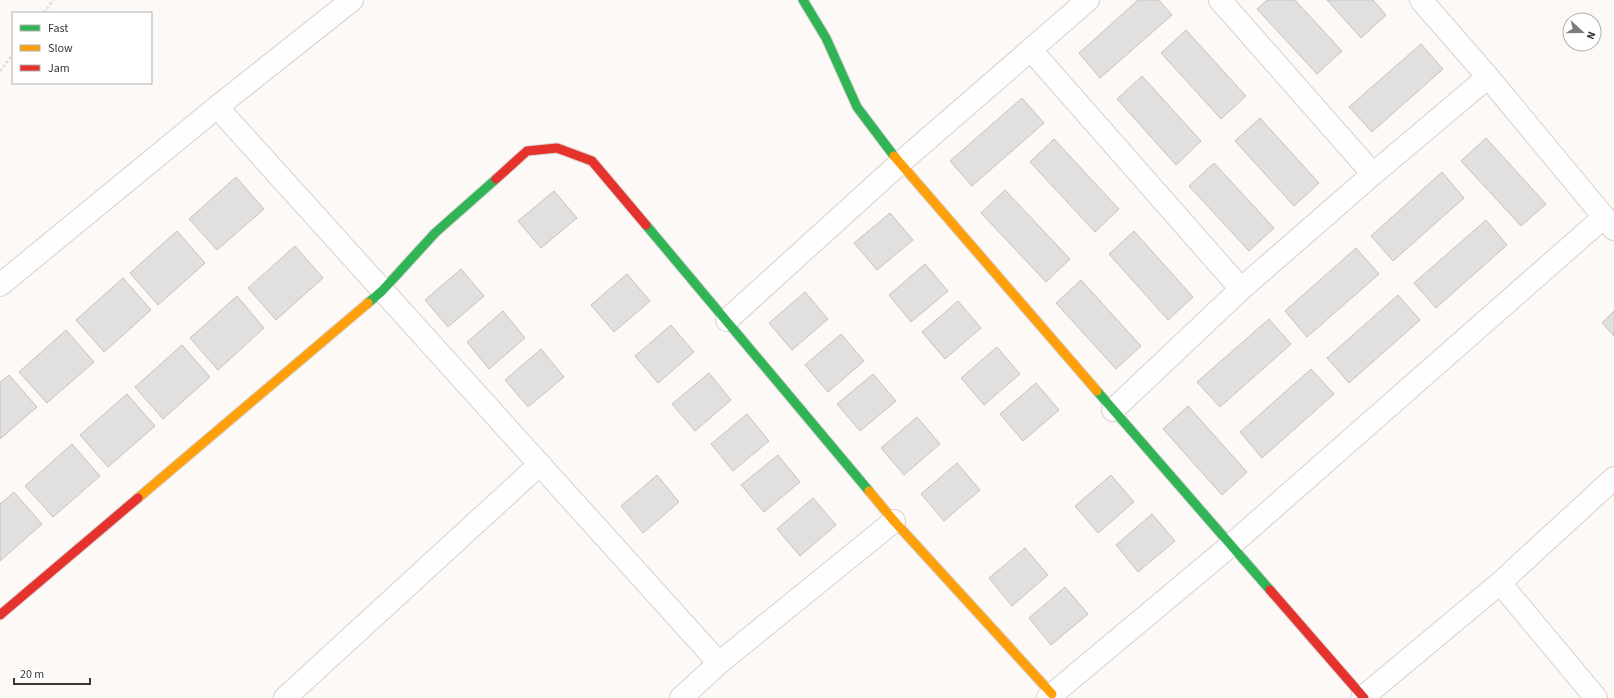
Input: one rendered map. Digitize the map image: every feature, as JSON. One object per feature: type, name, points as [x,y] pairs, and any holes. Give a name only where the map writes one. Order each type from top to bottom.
[{"type":"street","points":[[0,285],[217,107],[352,0]]},
{"type":"street","points":[[803,0],[826,38],[857,107],[900,163],[1363,698],[1500,583],[1614,478]]},
{"type":"street","points":[[727,320],[900,163],[1088,0]]},
{"type":"street","points":[[1220,0],[1373,174]]},
{"type":"street","points":[[0,615],[382,291],[435,233],[527,151],[556,148],[592,161],[727,320],[894,522],[1050,696],[1231,545],[1609,223],[1488,77],[1421,0]]},
{"type":"street","points":[[1031,50],[1241,289]]},
{"type":"street","points":[[1113,410],[1241,289],[1373,174],[1488,77]]},
{"type":"street","points":[[217,107],[719,663]]},
{"type":"street","points":[[297,694],[540,464]]},
{"type":"street","points":[[681,698],[719,663],[894,522]]},
{"type":"street","points":[[1500,583],[1596,698]]},
{"type":"path","points":[[45,12],[53,0]]},
{"type":"path","points":[[0,71],[12,55]]},
{"type":"building","points":[[1138,0],[1159,0],[1172,15],[1100,78],[1079,53]]},
{"type":"building","points":[[1267,0],[1295,0],[1342,51],[1317,74],[1257,9]]},
{"type":"building","points":[[1327,0],[1373,0],[1386,15],[1361,38]]},
{"type":"building","points":[[1186,30],[1246,96],[1221,119],[1161,53]]},
{"type":"building","points":[[1421,44],[1443,69],[1372,132],[1349,107]]},
{"type":"building","points":[[1142,76],[1201,141],[1176,165],[1117,99]]},
{"type":"building","points":[[1022,98],[1044,123],[972,186],[950,161]]},
{"type":"building","points":[[1260,118],[1319,183],[1294,206],[1235,141]]},
{"type":"building","points":[[1486,138],[1546,204],[1521,226],[1461,161]]},
{"type":"building","points":[[1054,139],[1119,209],[1095,232],[1030,162]]},
{"type":"building","points":[[1214,163],[1274,228],[1249,251],[1189,186]]},
{"type":"building","points":[[1442,172],[1464,198],[1393,261],[1371,236]]},
{"type":"building","points":[[236,177],[264,209],[217,250],[189,219]]},
{"type":"building","points":[[1005,190],[1070,259],[1046,282],[981,213]]},
{"type":"building","points":[[554,191],[577,218],[541,248],[518,221]]},
{"type":"building","points":[[890,213],[913,240],[877,270],[854,243]]},
{"type":"building","points":[[1486,220],[1507,245],[1436,308],[1414,283]]},
{"type":"building","points":[[177,231],[205,263],[158,305],[130,273]]},
{"type":"building","points":[[1134,231],[1193,297],[1168,320],[1109,254]]},
{"type":"building","points":[[295,246],[323,278],[276,320],[248,288]]},
{"type":"building","points":[[1356,248],[1379,274],[1307,337],[1285,311]]},
{"type":"building","points":[[925,264],[948,291],[911,322],[889,295]]},
{"type":"building","points":[[461,269],[484,296],[448,327],[425,300]]},
{"type":"building","points":[[627,274],[650,301],[614,332],[591,305]]},
{"type":"building","points":[[123,278],[151,310],[104,352],[76,320]]},
{"type":"building","points":[[1081,280],[1141,346],[1116,369],[1056,303]]},
{"type":"building","points":[[805,292],[828,319],[792,350],[769,323]]},
{"type":"building","points":[[1398,295],[1420,320],[1349,383],[1327,358]]},
{"type":"building","points":[[237,296],[264,328],[218,370],[190,338]]},
{"type":"building","points":[[958,301],[981,328],[945,359],[922,332]]},
{"type":"building","points":[[503,311],[525,338],[489,369],[467,342]]},
{"type":"building","points":[[1614,311],[1614,336],[1602,323]]},
{"type":"building","points":[[1269,319],[1291,344],[1220,407],[1197,382]]},
{"type":"building","points":[[671,325],[694,352],[658,383],[635,356]]},
{"type":"building","points":[[66,330],[94,362],[47,403],[19,372]]},
{"type":"building","points":[[841,334],[864,361],[828,392],[805,365]]},
{"type":"building","points":[[182,345],[210,377],[163,419],[135,387]]},
{"type":"building","points":[[997,347],[1020,374],[984,405],[961,378]]},
{"type":"building","points":[[541,349],[564,377],[528,407],[505,380]]},
{"type":"building","points":[[1311,369],[1334,394],[1262,458],[1240,432]]},
{"type":"building","points":[[709,373],[731,400],[695,431],[672,404]]},
{"type":"building","points":[[873,374],[896,401],[860,431],[837,404]]},
{"type":"building","points":[[9,375],[37,407],[0,439],[0,382]]},
{"type":"building","points":[[1036,383],[1059,410],[1023,441],[1000,414]]},
{"type":"building","points":[[127,394],[155,426],[108,467],[80,435]]},
{"type":"building","points":[[1188,406],[1247,472],[1222,495],[1163,429]]},
{"type":"building","points":[[747,414],[769,441],[733,471],[711,444]]},
{"type":"building","points":[[917,417],[940,444],[904,475],[881,448]]},
{"type":"building","points":[[72,444],[100,476],[53,517],[25,486]]},
{"type":"building","points":[[778,455],[800,482],[764,512],[741,485]]},
{"type":"building","points":[[957,463],[980,490],[944,521],[921,494]]},
{"type":"building","points":[[657,475],[679,502],[643,533],[621,506]]},
{"type":"building","points":[[1111,475],[1134,502],[1098,533],[1075,506]]},
{"type":"building","points":[[14,492],[42,524],[0,561],[0,504]]},
{"type":"building","points":[[813,498],[836,525],[800,556],[777,529]]},
{"type":"building","points":[[1152,514],[1175,541],[1138,572],[1116,545]]},
{"type":"building","points":[[1025,548],[1048,575],[1012,606],[989,578]]},
{"type":"building","points":[[1065,587],[1088,614],[1051,645],[1029,618]]},
{"type":"traffic: fast","points":[[803,0],[826,38],[857,107],[894,156]]},
{"type":"traffic: fast","points":[[368,303],[382,291],[435,233],[496,179]]},
{"type":"traffic: fast","points":[[646,225],[869,491]]},
{"type":"traffic: fast","points":[[1097,391],[1270,590]]},
{"type":"traffic: slow","points":[[894,156],[1097,391]]},
{"type":"traffic: slow","points":[[138,498],[368,303]]},
{"type":"traffic: slow","points":[[869,491],[894,521],[1052,694]]},
{"type":"traffic: jam","points":[[496,179],[527,151],[557,148],[592,161],[646,225]]},
{"type":"traffic: jam","points":[[0,615],[138,498]]},
{"type":"traffic: jam","points":[[1270,590],[1364,698]]}]
